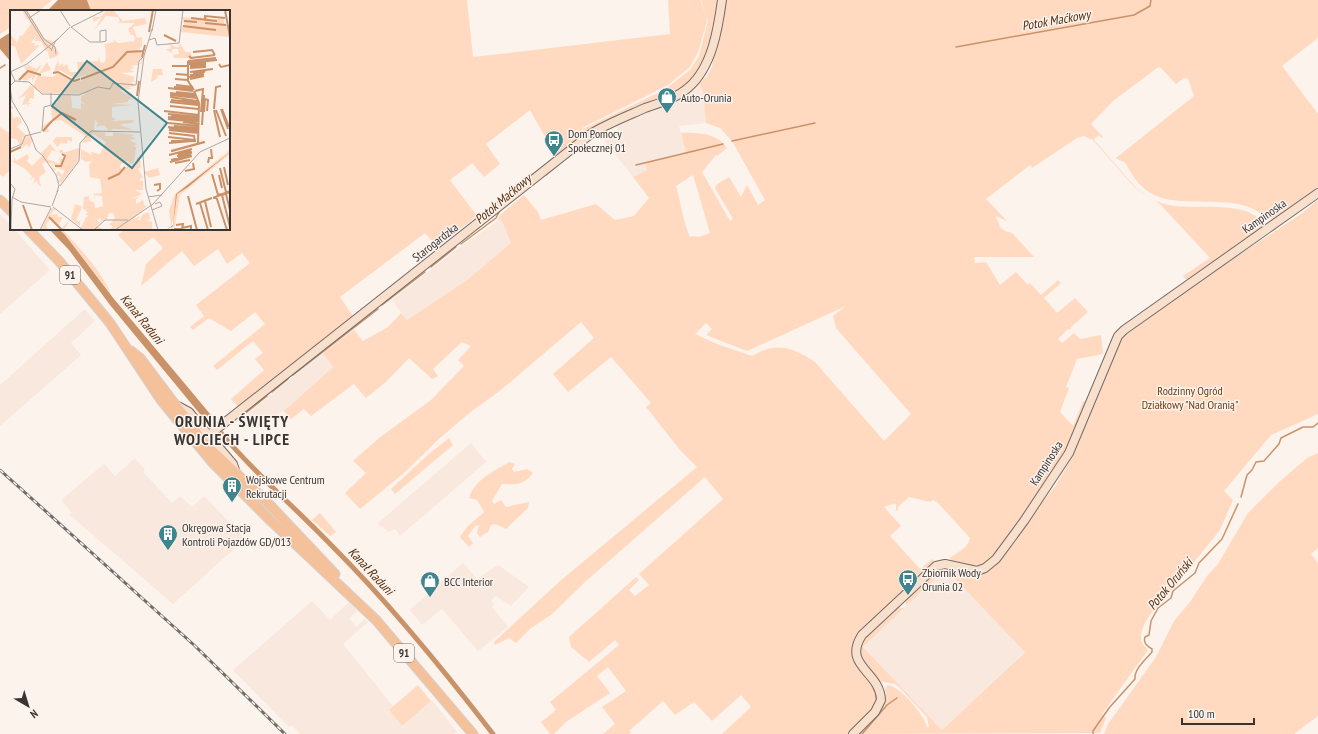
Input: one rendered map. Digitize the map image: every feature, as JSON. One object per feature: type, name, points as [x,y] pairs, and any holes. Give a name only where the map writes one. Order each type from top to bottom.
[{"type":"main road","name":"Starogardzka","points":[[210,435],[592,133],[607,124],[673,97],[690,87],[698,78],[708,59],[722,0]]},
{"type":"main road","name":"Kampinoska","points":[[853,734],[875,712],[881,700],[876,683],[856,657],[855,650],[859,639],[936,566],[945,564],[977,571],[985,568],[993,562],[1024,521],[1069,452],[1118,336],[1124,330],[1318,193]]},
{"type":"main road","points":[[0,200],[10,211]]},
{"type":"main road","name":"91","points":[[29,230],[72,277],[129,349],[140,358],[205,444],[266,502],[345,584],[353,596],[376,620],[473,734]]},
{"type":"main road","name":"91","points":[[129,349],[134,362],[160,400],[212,462],[340,588],[353,596]]},
{"type":"main road","points":[[160,400],[173,403],[187,409],[234,464],[238,488]]},
{"type":"shaded area","points":[[58,0],[87,0],[91,10],[48,10]]},
{"type":"shaded area","points":[[10,33],[10,61],[0,49],[0,39]]},
{"type":"shaded area","points":[[699,84],[703,91],[706,123],[679,126],[686,154],[646,162],[648,170],[633,177],[604,140],[618,130],[616,125],[678,99]]},
{"type":"shaded area","points":[[0,214],[10,224],[10,230],[15,230],[50,270],[0,314]]},
{"type":"shaded area","points":[[501,219],[511,243],[467,280],[407,320],[392,300],[460,247]]},
{"type":"shaded area","points":[[50,230],[60,230],[65,235],[114,299],[216,421],[210,424],[204,419],[110,305],[69,250]]},
{"type":"shaded area","points":[[85,309],[95,321],[71,343],[81,355],[0,426],[0,385]]},
{"type":"shaded area","points":[[323,353],[333,367],[284,411],[251,429],[241,419]]},
{"type":"shaded area","points":[[471,443],[486,462],[400,536],[395,529],[388,532],[382,526],[381,527],[378,523]]},
{"type":"shaded area","points":[[135,458],[145,470],[143,472],[172,503],[180,496],[192,507],[204,496],[245,539],[173,604],[70,515],[72,513],[61,500],[104,464],[115,476]]},
{"type":"shaded area","points":[[463,563],[477,579],[498,565],[529,587],[511,606],[496,596],[491,600],[494,604],[492,607],[508,627],[478,651],[442,609],[422,625],[410,610]]},
{"type":"shaded area","points":[[946,568],[1025,651],[942,730],[863,647],[926,587],[931,592],[936,587],[931,582]]},
{"type":"shaded area","points":[[312,601],[330,620],[349,602],[357,611],[349,618],[356,627],[365,619],[368,622],[343,644],[393,706],[389,710],[402,726],[432,700],[457,732],[454,734],[300,734],[292,725],[289,727],[233,670]]},
{"type":"green space","points":[[0,0],[52,0],[40,10],[10,10],[10,28],[0,34]]},
{"type":"green space","points":[[87,0],[467,0],[473,57],[670,34],[668,0],[700,0],[707,17],[698,52],[690,67],[668,85],[582,128],[582,136],[558,154],[555,154],[530,110],[486,144],[500,164],[484,177],[472,163],[450,180],[477,216],[437,247],[425,233],[340,297],[353,316],[238,407],[231,399],[264,370],[255,359],[263,353],[253,341],[217,370],[213,366],[265,324],[255,312],[231,331],[209,318],[193,330],[190,327],[204,316],[196,305],[250,263],[242,253],[227,264],[218,249],[194,266],[182,251],[141,286],[146,264],[163,248],[153,237],[134,252],[118,235],[124,230],[230,230],[230,10],[91,10]]},
{"type":"green space","points":[[701,0],[719,0],[708,49],[698,70],[690,80],[681,89],[584,137],[583,129],[664,90],[690,70],[699,56],[708,21]]},
{"type":"green space","points":[[725,0],[1318,0],[1318,38],[1282,66],[1318,114],[1318,187],[1272,220],[1267,217],[1265,218],[1255,210],[1243,205],[1167,199],[1149,192],[1134,178],[1125,163],[1116,158],[1194,96],[1188,79],[1184,78],[1176,84],[1160,67],[1157,68],[1113,101],[1091,124],[1103,137],[1101,138],[1099,135],[1094,139],[1095,141],[1136,188],[1153,200],[1135,188],[1093,140],[1084,136],[1077,138],[1032,168],[1030,165],[986,199],[1007,221],[996,216],[1000,227],[1005,231],[1012,233],[1034,257],[974,257],[975,263],[986,262],[1000,285],[1016,272],[1028,285],[1030,283],[1041,295],[1058,280],[1061,283],[1044,298],[1057,313],[1075,298],[1088,312],[1070,328],[1072,330],[1068,329],[1058,339],[1062,343],[1074,333],[1080,339],[1101,335],[1103,354],[1077,359],[1066,387],[1069,388],[1060,412],[1073,426],[1083,401],[1086,402],[1067,450],[1020,521],[993,558],[978,567],[950,560],[951,557],[968,544],[970,538],[938,503],[933,500],[930,502],[909,497],[898,507],[898,511],[896,510],[895,503],[884,507],[901,526],[890,536],[920,569],[932,559],[934,561],[855,639],[853,647],[854,659],[868,674],[874,684],[878,699],[874,709],[849,734],[722,734],[751,707],[741,695],[712,721],[694,702],[675,715],[663,701],[629,731],[631,733],[603,734],[615,724],[602,707],[626,691],[608,667],[597,676],[610,693],[566,722],[554,734],[550,734],[541,722],[556,710],[550,702],[619,645],[615,640],[589,662],[571,647],[569,637],[636,577],[639,580],[629,590],[635,596],[649,585],[639,574],[723,499],[705,477],[585,582],[552,614],[530,629],[516,643],[509,638],[495,645],[494,642],[560,581],[697,467],[680,450],[646,407],[651,403],[611,357],[568,392],[553,374],[594,338],[581,322],[501,390],[468,414],[440,438],[404,473],[360,509],[345,493],[366,473],[353,461],[379,438],[431,400],[464,366],[458,360],[471,346],[462,342],[433,369],[438,376],[432,379],[409,358],[387,381],[366,398],[354,384],[311,416],[304,409],[291,419],[284,411],[333,367],[323,353],[354,330],[363,341],[388,327],[401,313],[407,320],[467,280],[511,243],[501,219],[497,221],[501,214],[524,195],[538,212],[541,220],[596,204],[615,220],[634,216],[649,198],[633,177],[647,170],[646,162],[686,154],[681,133],[700,133],[713,136],[727,148],[717,156],[716,155],[702,172],[730,221],[733,219],[715,188],[716,185],[729,177],[741,197],[747,185],[758,205],[765,200],[732,141],[720,128],[706,123],[703,91],[699,84],[707,76],[712,67],[715,45],[724,21]],"holes":[[[693,175],[710,233],[699,237],[690,237],[676,186]],[[846,306],[833,316],[836,328],[911,414],[884,441],[815,362],[807,357],[785,348],[769,349],[752,356],[717,344],[695,334],[706,323],[712,329],[706,335],[747,351]]]},
{"type":"green space","points":[[0,127],[10,133],[10,170],[3,177],[0,174]]},
{"type":"green space","points":[[1154,200],[1175,206],[1224,207],[1237,209],[1249,212],[1258,218],[1263,226],[1188,279],[1185,279],[1183,276],[1210,258],[1160,204]]},
{"type":"green space","name":"Rodzinny Ogród Działkowy \"Nad Oranią\"","points":[[1318,200],[1318,414],[1271,435],[1224,491],[1233,500],[1220,530],[1153,611],[1143,627],[1141,633],[1142,643],[1148,650],[1102,714],[1106,718],[1100,733],[856,734],[884,695],[886,695],[885,688],[888,685],[899,691],[911,702],[917,709],[927,727],[929,727],[927,717],[899,687],[895,684],[878,681],[859,657],[861,641],[898,607],[904,608],[863,647],[942,730],[1025,652],[946,569],[932,582],[936,587],[931,592],[926,587],[906,606],[905,598],[938,567],[975,573],[1021,530],[1056,485],[1073,456],[1105,375],[1122,338],[1201,280],[1301,214]]},
{"type":"green space","points":[[60,230],[63,230],[90,260],[107,285],[111,294]]},
{"type":"green space","points":[[449,438],[453,445],[395,494],[391,489],[430,453]]},
{"type":"green space","points":[[1318,453],[1318,548],[1311,554],[1318,563],[1318,716],[1294,734],[1104,734],[1108,724],[1156,657],[1174,621],[1190,602],[1207,576],[1218,564],[1248,513],[1279,482],[1307,458]]},
{"type":"green space","points":[[510,462],[515,464],[512,469],[514,472],[527,469],[533,473],[523,482],[502,484],[492,501],[494,504],[501,500],[506,507],[529,502],[528,508],[506,529],[495,524],[491,525],[488,532],[480,537],[477,533],[479,526],[476,525],[468,536],[473,543],[469,547],[460,537],[467,527],[484,512],[477,500],[469,498],[475,486],[480,481],[498,468]]},
{"type":"green space","points":[[320,513],[336,532],[330,536],[312,520]]},
{"type":"green space","points":[[418,685],[431,701],[402,726],[389,710]]},
{"type":"waterway","name":"Potok Maćkowy","points":[[956,47],[1134,15],[1150,6],[1151,0]]},
{"type":"waterway","points":[[0,68],[5,65]]},
{"type":"waterway","name":"Potok Maćkowy","points":[[732,141],[815,123]]},
{"type":"waterway","name":"Potok Maćkowy","points":[[636,165],[723,144]]},
{"type":"waterway","name":"Potok Maćkowy","points":[[546,175],[574,152]]},
{"type":"waterway","name":"Potok Maćkowy","points":[[461,244],[496,218],[500,210]]},
{"type":"waterway","name":"Potok Maćkowy","points":[[431,267],[456,247]]},
{"type":"waterway","name":"Potok Maćkowy","points":[[382,305],[425,272]]},
{"type":"waterway","name":"Potok Maćkowy","points":[[293,375],[378,309]]},
{"type":"waterway","name":"Potok Maćkowy","points":[[272,392],[288,379]]},
{"type":"waterway","name":"Potok Maćkowy","points":[[242,416],[267,396]]},
{"type":"waterway","name":"Potok Oruński","points":[[1241,497],[1247,475],[1252,470],[1256,462],[1264,461],[1279,444],[1281,438],[1303,427],[1313,427],[1318,423]]},
{"type":"waterway","name":"Kanał Raduni","points":[[222,434],[249,464],[320,534],[397,615],[493,734]]},
{"type":"waterway","name":"Potok Oruński","points":[[1093,734],[1093,731],[1109,708],[1135,679],[1138,668],[1152,652],[1152,649],[1146,644],[1145,637],[1149,635],[1151,621],[1158,608],[1171,598],[1173,591],[1195,573],[1199,563],[1222,539],[1238,504]]},
{"type":"waterway","points":[[862,734],[887,705],[897,698]]},
{"type":"railway","points":[[0,470],[194,645],[285,734]]},
{"type":"place","name":"Auto-Orunia","points":[[667,114]]},
{"type":"place","name":"Dom Pomocy Społecznej 01","points":[[554,157]]},
{"type":"place","name":"Wojskowe Centrum Rekrutacji","points":[[232,503]]},
{"type":"place","name":"Okręgowa Stacja Kontroli Pojazdów GD/013","points":[[168,551]]},
{"type":"place","name":"Zbiornik Wody Orunia 02","points":[[908,596]]},
{"type":"place","name":"BCC Interior","points":[[430,598]]},
{"type":"district","name":"ORUNIA - ŚWIĘTY WOJCIECH - LIPCE","points":[[232,430]]}]
